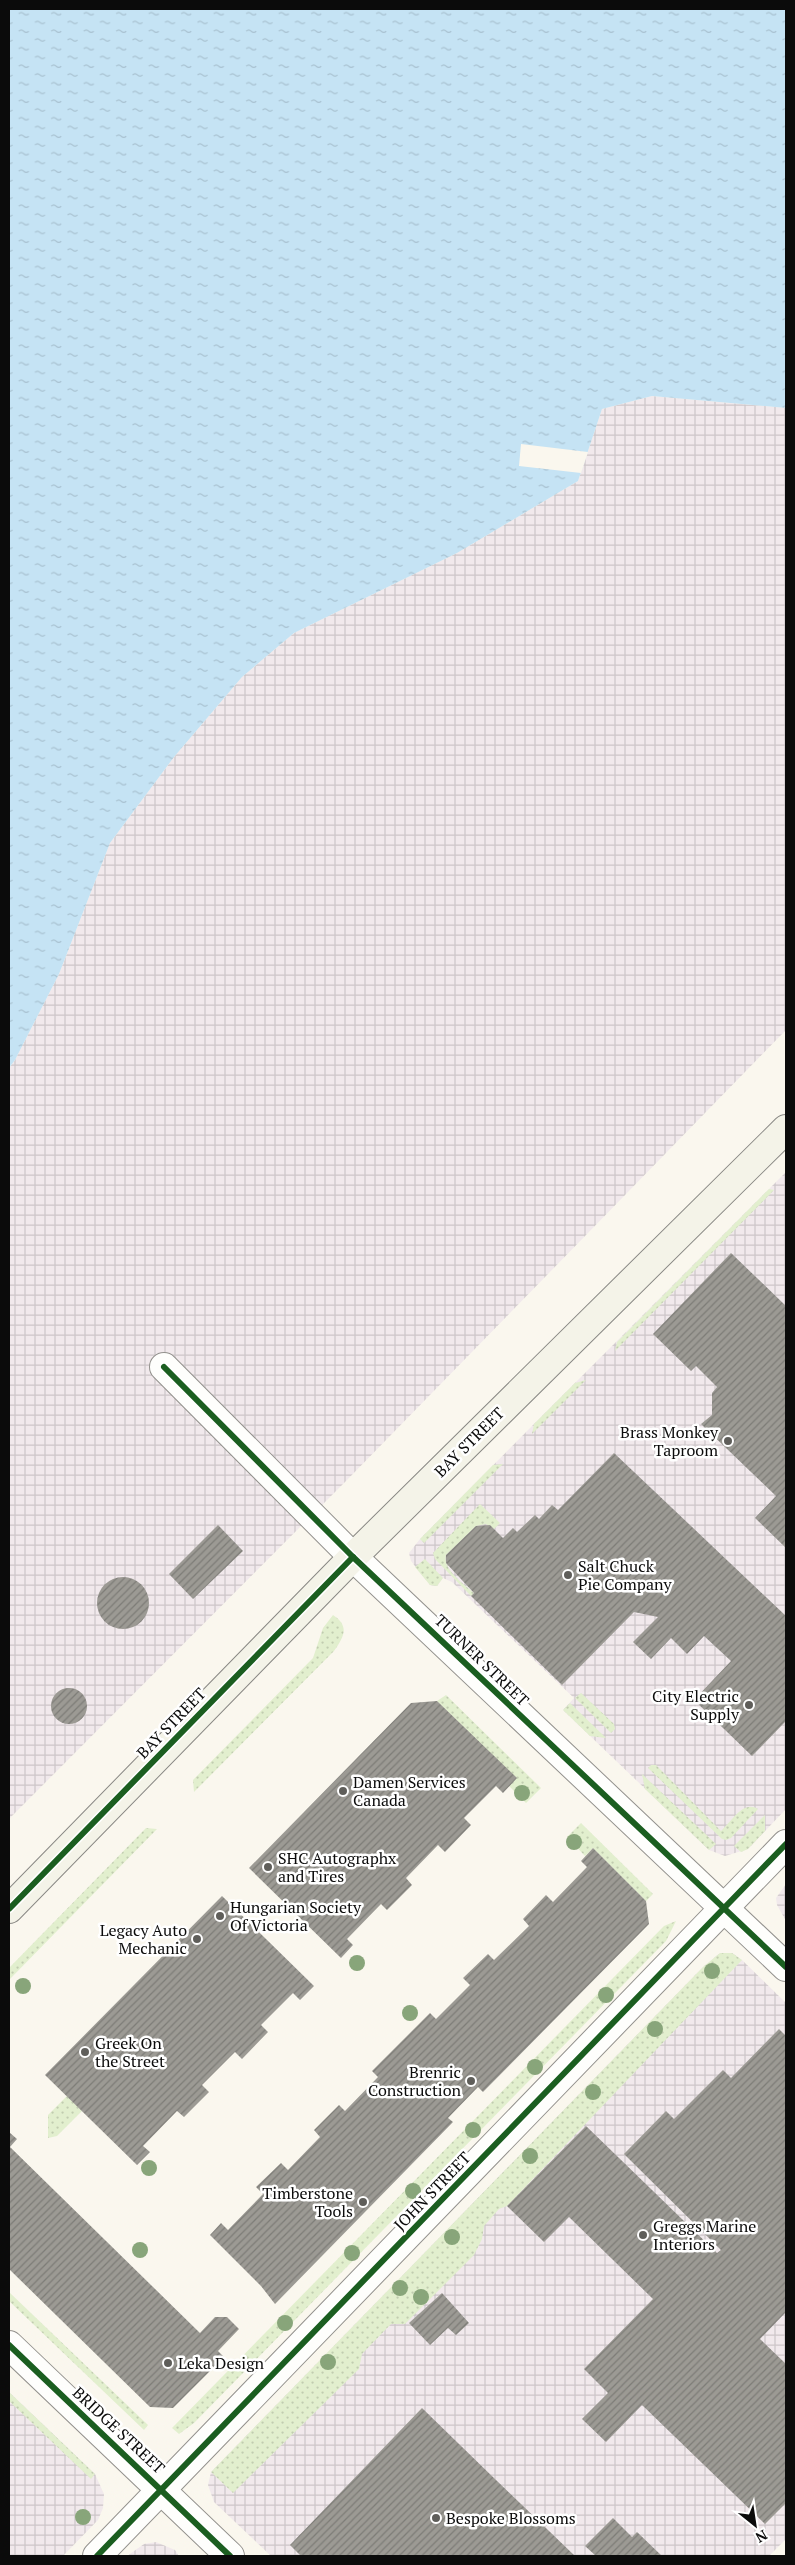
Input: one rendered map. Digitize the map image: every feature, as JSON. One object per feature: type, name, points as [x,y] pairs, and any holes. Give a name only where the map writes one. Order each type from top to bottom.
[{"type":"main road","name":"BAY STREET","points":[[9,1909],[353,1557],[786,1129]]},
{"type":"street","name":"TURNER STREET","points":[[164,1368],[353,1557],[724,1906],[786,1967]]},
{"type":"street","name":"JOHN STREET","points":[[97,2556],[163,2490],[724,1906],[786,1844]]},
{"type":"street","name":"BRIDGE STREET","points":[[9,2345],[230,2556]]},
{"type":"shaded area","points":[[652,396],[786,408],[786,1030],[347,1480],[9,1819],[9,1068],[15,1060],[59,974],[110,843],[174,757],[242,677],[294,633],[457,553],[578,481],[602,409]]},
{"type":"shaded area","points":[[786,1172],[786,1809],[748,1849],[725,1856],[709,1850],[563,1710],[574,1698],[452,1582],[443,1578],[437,1586],[430,1585],[411,1561],[409,1553],[420,1539]]},
{"type":"shaded area","points":[[786,1884],[786,1921],[777,1905],[776,1898]]},
{"type":"shaded area","points":[[720,1953],[732,1953],[742,1960],[786,2003],[786,2539],[769,2556],[271,2556],[214,2502],[208,2485],[211,2472],[703,1967]]},
{"type":"shaded area","points":[[9,2392],[95,2474],[104,2494],[103,2508],[98,2520],[63,2556],[9,2556]]},
{"type":"shaded area","points":[[156,2542],[175,2550],[179,2556],[127,2556],[144,2544]]},
{"type":"green space","points":[[769,1189],[774,1190],[615,1351],[617,1342]]},
{"type":"green space","points":[[586,1380],[532,1434],[534,1424],[575,1383]]},
{"type":"green space","points":[[503,1464],[424,1543],[420,1539],[493,1465]]},
{"type":"green space","points":[[480,1504],[500,1523],[494,1529],[486,1524],[476,1526],[446,1555],[447,1566],[450,1571],[474,1593],[471,1596],[435,1559],[433,1553]]},
{"type":"green space","points":[[425,1559],[443,1578],[437,1586],[430,1585],[415,1567]]},
{"type":"green space","points":[[333,1615],[342,1623],[344,1632],[334,1651],[194,1792],[193,1780],[313,1658],[323,1628]]},
{"type":"green space","points":[[581,1693],[614,1724],[615,1729],[611,1733],[575,1698]]},
{"type":"green space","points":[[446,1695],[541,1788],[526,1803],[509,1786],[516,1778],[437,1701]]},
{"type":"green space","points":[[570,1703],[606,1738],[590,1736],[563,1710]]},
{"type":"green space","points":[[651,1765],[656,1765],[721,1831],[743,1809],[753,1807],[758,1809],[731,1838],[722,1839],[648,1768]]},
{"type":"green space","points":[[642,1774],[716,1844],[709,1850],[645,1789]]},
{"type":"green space","points":[[765,1815],[765,1831],[748,1849],[741,1852],[734,1846]]},
{"type":"green space","points":[[581,1823],[653,1894],[646,1901],[593,1848],[585,1856],[567,1837]]},
{"type":"green space","points":[[146,1828],[157,1829],[9,1980],[9,1968]]},
{"type":"green space","points":[[676,1921],[666,1941],[194,2423],[179,2434],[172,2428],[664,1926]]},
{"type":"green space","points":[[720,1953],[732,1953],[742,1960],[507,2206],[499,2209],[484,2226],[482,2239],[474,2255],[405,2324],[391,2324],[362,2354],[359,2369],[233,2493],[211,2472],[703,1967]]},
{"type":"green space","points":[[67,2096],[82,2111],[57,2136],[48,2138],[48,2115]]},
{"type":"green space","points":[[9,2292],[148,2425],[144,2430],[9,2301]]},
{"type":"green space","points":[[9,2392],[95,2474],[91,2479],[9,2401]]},
{"type":"water","points":[[9,9],[786,9],[786,408],[652,396],[602,409],[578,481],[457,553],[294,633],[242,677],[174,757],[110,843],[59,974],[15,1060],[9,1068]]},
{"type":"pier","points":[[521,444],[588,452],[581,473],[519,466]]},
{"type":"building","points":[[731,1253],[786,1306],[786,1548],[755,1518],[776,1496],[701,1424],[712,1415],[712,1393],[717,1387],[696,1366],[691,1371],[653,1334]]},
{"type":"building","points":[[614,1453],[786,1616],[786,1721],[752,1756],[694,1700],[731,1661],[704,1636],[687,1654],[671,1638],[651,1659],[633,1642],[658,1617],[634,1612],[562,1685],[471,1596],[474,1593],[446,1563],[446,1555],[476,1526],[490,1525],[503,1538],[513,1528],[517,1532],[535,1515],[539,1519],[552,1505],[558,1510]]},
{"type":"building","points":[[218,1525],[243,1551],[193,1599],[169,1574]]},
{"type":"building","points":[[118,1577],[128,1577],[142,1584],[149,1598],[149,1608],[142,1622],[128,1629],[118,1629],[108,1625],[101,1618],[97,1608],[97,1598],[101,1588],[108,1581]]},
{"type":"building","points":[[69,1688],[76,1689],[82,1693],[86,1699],[86,1713],[82,1719],[76,1723],[69,1724],[62,1723],[56,1719],[52,1713],[51,1706],[52,1699],[56,1693],[62,1689]]},
{"type":"building","points":[[437,1701],[517,1778],[503,1793],[496,1786],[464,1818],[471,1825],[445,1852],[438,1845],[406,1878],[412,1885],[387,1910],[381,1904],[347,1939],[353,1945],[341,1958],[249,1868],[411,1703]]},
{"type":"building","points":[[593,1848],[646,1901],[649,1924],[483,2092],[478,2087],[448,2118],[453,2122],[275,2304],[261,2286],[210,2235],[221,2223],[228,2230],[263,2194],[256,2187],[281,2163],[288,2170],[320,2137],[314,2130],[339,2105],[345,2111],[378,2077],[372,2071],[430,2013],[436,2019],[470,1985],[463,1978],[488,1954],[494,1960],[529,1926],[523,1919],[546,1895],[553,1902],[587,1867],[581,1861]]},
{"type":"building","points":[[222,1896],[314,1986],[300,2000],[293,1993],[261,2025],[268,2032],[242,2059],[235,2052],[202,2085],[209,2092],[184,2117],[177,2111],[143,2146],[150,2152],[137,2165],[45,2075]]},
{"type":"building","points":[[779,2029],[786,2036],[786,2312],[760,2339],[786,2364],[786,2503],[765,2524],[642,2405],[606,2442],[582,2419],[608,2393],[584,2369],[653,2299],[569,2217],[544,2242],[507,2206],[586,2126],[717,2253],[721,2250],[624,2154],[666,2111],[674,2119],[723,2070],[731,2078]]},
{"type":"building","points":[[9,2132],[17,2139],[10,2147],[200,2333],[215,2317],[227,2317],[239,2329],[218,2351],[224,2357],[173,2408],[150,2407],[9,2269]]},
{"type":"building","points":[[442,2293],[469,2323],[456,2335],[448,2328],[430,2345],[409,2323]]},
{"type":"building","points":[[422,2408],[575,2556],[301,2556],[290,2545]]},
{"type":"building","points":[[613,2518],[632,2537],[637,2532],[662,2556],[596,2556],[585,2546]]},
{"type":"cycle path","points":[[164,1367],[353,1557],[786,1967]]},
{"type":"cycle path","points":[[9,1909],[353,1557]]},
{"type":"cycle path","points":[[97,2556],[786,1844]]},
{"type":"cycle path","points":[[9,2345],[230,2556]]},
{"type":"place","name":"Brass Monkey Taproom","points":[[728,1441]]},
{"type":"place","name":"Salt Chuck Pie Company","points":[[568,1575]]},
{"type":"place","name":"City Electric Supply","points":[[749,1705]]},
{"type":"place","name":"Damen Services Canada","points":[[343,1791]]},
{"type":"place","name":"SHC Autographx and Tires","points":[[268,1867]]},
{"type":"place","name":"Hungarian Society Of Victoria","points":[[220,1916]]},
{"type":"place","name":"Legacy Auto Mechanic","points":[[197,1939]]},
{"type":"place","name":"Greek On the Street","points":[[85,2052]]},
{"type":"place","name":"Brenric Construction","points":[[471,2081]]},
{"type":"place","name":"Timberstone Tools","points":[[363,2202]]},
{"type":"place","name":"Greggs Marine Interiors","points":[[643,2235]]},
{"type":"place","name":"Leka Design","points":[[168,2363]]},
{"type":"place","name":"Bespoke Blossoms","points":[[436,2518]]}]
